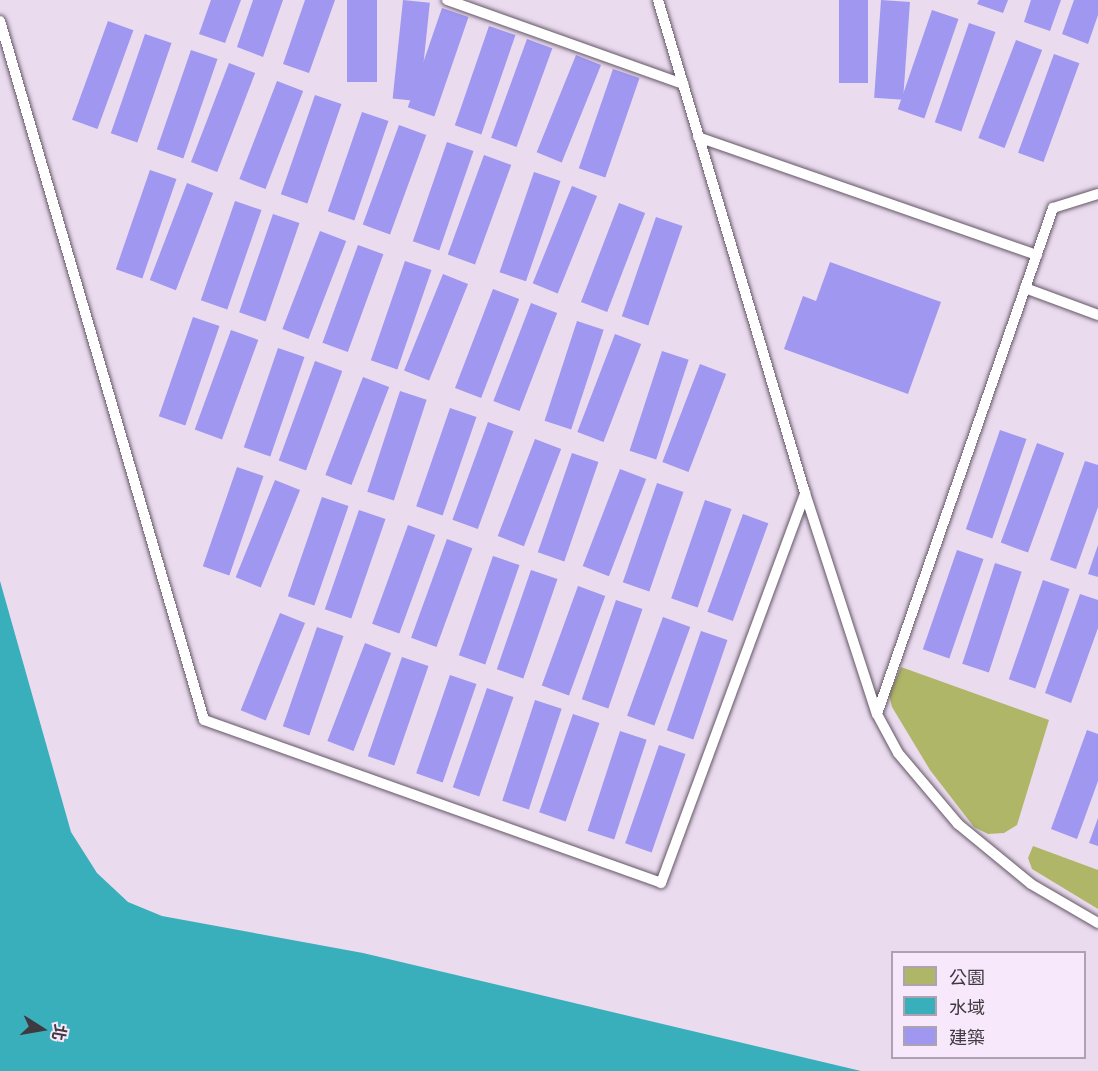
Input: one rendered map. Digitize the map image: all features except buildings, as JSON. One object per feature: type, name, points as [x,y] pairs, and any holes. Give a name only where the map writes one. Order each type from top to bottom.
[{"type":"lane","points":[[447,0],[473,4],[683,84]]},
{"type":"lane","points":[[658,0],[805,493],[877,714],[898,753],[958,824],[1031,884],[1098,923]]},
{"type":"lane","points":[[0,21],[204,720],[661,883],[805,493]]},
{"type":"lane","points":[[698,137],[1037,255]]},
{"type":"lane","points":[[877,714],[1053,208],[1098,194]]},
{"type":"lane","points":[[1025,288],[1098,315]]},
{"type":"green space","points":[[901,667],[1049,720],[1017,825],[1004,833],[988,834],[974,827],[930,770],[892,707],[889,695]]},
{"type":"green space","points":[[1033,846],[1098,870],[1098,909],[1032,869],[1028,858]]},
{"type":"water","points":[[0,581],[71,832],[97,873],[128,902],[162,916],[363,953],[861,1071],[0,1071]]}]
